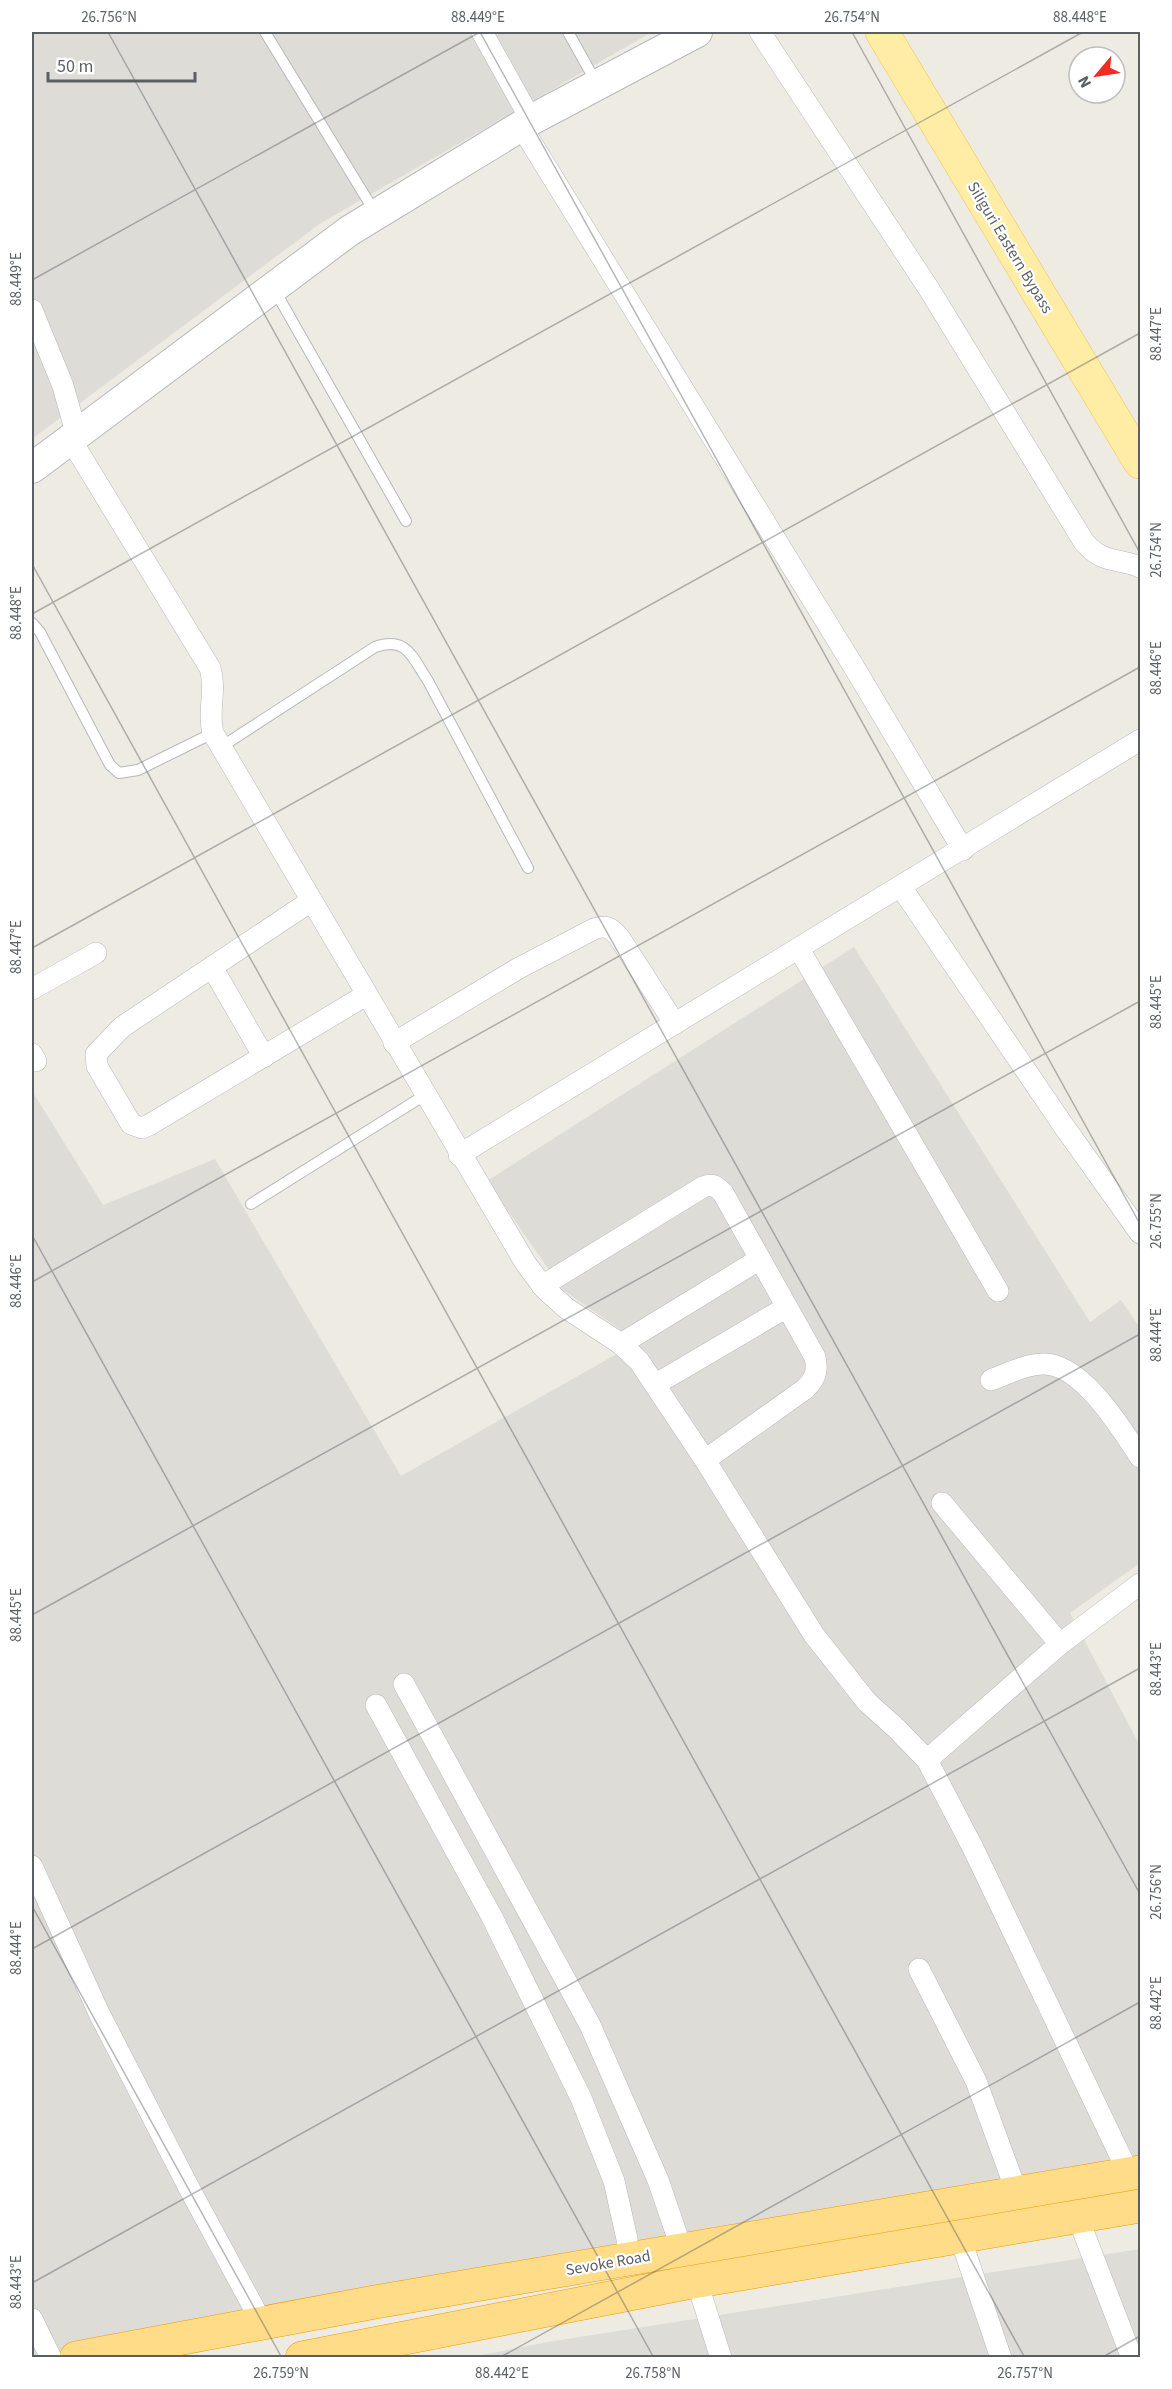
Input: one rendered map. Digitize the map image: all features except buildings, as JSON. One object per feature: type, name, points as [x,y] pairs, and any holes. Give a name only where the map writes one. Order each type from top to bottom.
[{"type":"highway","name":"Sevoke Road","points":[[76,2358],[628,2259],[1135,2173]]},
{"type":"highway","points":[[302,2358],[697,2282],[1140,2206]]},
{"type":"main road","name":"Siliguri Eastern Bypass","points":[[882,32],[1140,462]]},
{"type":"main road","name":"Siliguri Eastern Bypass","points":[[906,32],[1140,426]]},
{"type":"street","points":[[482,32],[526,123],[963,850]]},
{"type":"street","points":[[32,468],[349,231],[526,123],[698,32]]},
{"type":"street","points":[[760,32],[929,289],[1084,542],[1094,553],[1107,560],[1140,567]]},
{"type":"street","points":[[32,310],[63,386],[74,438],[210,668],[214,687],[210,723],[217,740],[459,1155],[542,1286],[566,1308],[621,1344],[639,1361],[705,1460],[820,1644],[867,1702],[927,1760],[1135,2173]]},
{"type":"street","points":[[459,1155],[963,850],[1140,740]]},
{"type":"street","points":[[901,887],[1063,1125],[1140,1233]]},
{"type":"street","points":[[311,901],[122,1028],[96,1054],[97,1066],[131,1125],[142,1128],[149,1125],[366,994]]},
{"type":"street","points":[[394,1043],[519,968],[603,926],[611,928],[619,937],[675,1024]]},
{"type":"street","points":[[799,949],[998,1291]]},
{"type":"street","points":[[32,989],[96,953]]},
{"type":"street","points":[[212,967],[264,1057]]},
{"type":"street","points":[[542,1286],[711,1184],[723,1193],[814,1357],[817,1369],[814,1380],[705,1460]]},
{"type":"street","points":[[621,1344],[760,1259]]},
{"type":"street","points":[[656,1384],[787,1307]]},
{"type":"street","points":[[991,1380],[1041,1364],[1054,1365],[1073,1374],[1092,1392],[1140,1457]]},
{"type":"street","points":[[942,1503],[1060,1644]]},
{"type":"street","points":[[927,1760],[1060,1644],[1140,1584]]},
{"type":"street","points":[[404,1684],[590,2025],[658,2180],[681,2250]]},
{"type":"street","points":[[376,1705],[492,1917],[581,2098],[614,2181],[627,2240],[628,2259]]},
{"type":"street","points":[[32,1866],[99,2013],[262,2323]]},
{"type":"street","points":[[920,1969],[976,2081],[1017,2193]]},
{"type":"street","points":[[1078,2218],[1132,2358]]},
{"type":"street","points":[[960,2237],[1001,2358]]},
{"type":"street","points":[[697,2282],[721,2358]]},
{"type":"street","points":[[32,2319],[51,2358]]},
{"type":"lane","points":[[265,32],[376,215]]},
{"type":"lane","points":[[568,32],[598,84]]},
{"type":"lane","points":[[273,288],[406,522]]},
{"type":"lane","points":[[32,623],[40,632],[110,765],[119,773],[138,770],[217,740],[375,647],[388,643],[400,644],[410,653],[428,681],[528,868]]},
{"type":"lane","points":[[251,1204],[425,1095]]},
{"type":"shaded area","points":[[32,32],[652,32],[321,223],[32,439]]},
{"type":"shaded area","points":[[854,947],[1090,1322],[1121,1300],[1140,1328],[1140,1563],[1070,1613],[1140,1746],[1140,2159],[1015,2182],[177,2357],[32,2357],[32,1091],[103,1205],[215,1159],[401,1476],[638,1342],[563,1290],[487,1181]]},
{"type":"shaded area","points":[[1140,2249],[1140,2357],[467,2358],[548,2342]]}]
